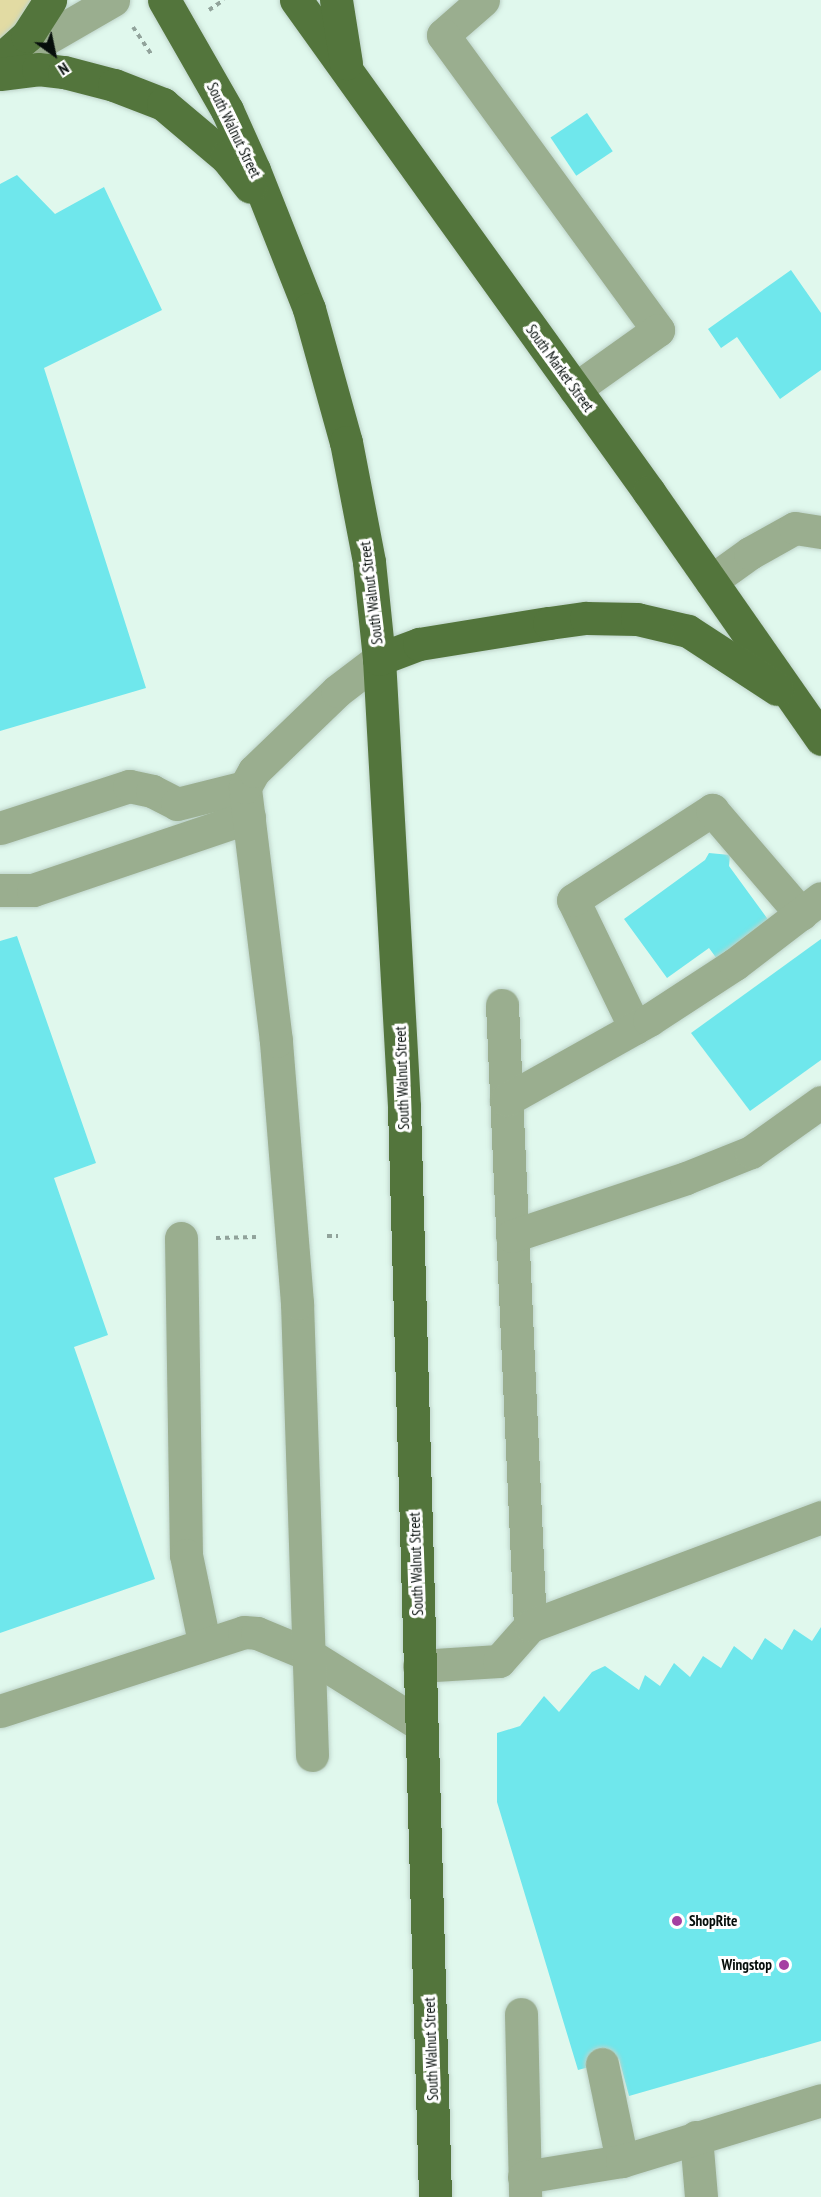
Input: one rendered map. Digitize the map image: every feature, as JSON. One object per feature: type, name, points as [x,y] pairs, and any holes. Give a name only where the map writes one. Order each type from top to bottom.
[{"type":"main road","points":[[0,60],[27,36],[50,0]]},
{"type":"main road","name":"South Walnut Street","points":[[164,0],[226,110],[272,213],[309,309],[346,442],[369,562],[379,659],[404,1107],[435,2197]]},
{"type":"main road","name":"South Market Street","points":[[296,0],[575,389],[821,740]]},
{"type":"main road","points":[[336,0],[348,71]]},
{"type":"main road","points":[[0,74],[38,69],[64,72],[114,85],[163,104],[226,157],[272,213]]},
{"type":"main road","points":[[379,659],[419,644],[549,623],[586,618],[637,619],[688,631],[796,702]]},
{"type":"street","points":[[483,0],[443,34],[658,330],[575,389]]},
{"type":"street","points":[[0,65],[123,12]]},
{"type":"street","points":[[711,581],[750,553],[795,528],[821,532]]},
{"type":"street","points":[[312,1755],[297,1303],[276,1041],[247,802],[254,771],[337,691],[379,659]]},
{"type":"street","points":[[0,828],[129,786],[152,790],[177,804],[247,802]]},
{"type":"street","points":[[0,890],[33,890],[247,802]]},
{"type":"street","points":[[506,1101],[635,1028],[735,964],[811,906],[712,810],[573,900],[635,1028]]},
{"type":"street","points":[[502,1005],[530,1626]]},
{"type":"street","points":[[512,1236],[686,1178],[751,1152],[821,1102]]},
{"type":"street","points":[[180,1238],[186,1555],[204,1642]]},
{"type":"street","points":[[419,1666],[499,1661],[530,1626],[821,1517]]},
{"type":"street","points":[[0,1711],[204,1642],[244,1632],[257,1633],[308,1654],[421,1725]]},
{"type":"street","points":[[522,2014],[525,2187],[622,2161],[821,2100]]},
{"type":"street","points":[[602,2064],[622,2161]]},
{"type":"street","points":[[696,2137],[701,2197]]},
{"type":"path","points":[[204,13],[224,0]]},
{"type":"path","points":[[123,12],[151,54]]},
{"type":"path","points":[[146,59],[156,48]]},
{"type":"shaded area","points":[[0,0],[50,0],[0,60]]},
{"type":"building","points":[[587,113],[613,151],[576,176],[551,138]]},
{"type":"building","points":[[17,175],[55,214],[104,187],[162,310],[44,368],[146,688],[0,731],[0,184]]},
{"type":"building","points":[[791,270],[821,313],[821,370],[780,399],[737,337],[721,348],[708,329]]},
{"type":"building","points":[[709,853],[730,855],[729,866],[772,925],[720,963],[709,948],[667,978],[624,919],[705,860]]},
{"type":"building","points":[[17,936],[96,1163],[54,1178],[108,1335],[74,1347],[155,1579],[0,1633],[0,941]]},
{"type":"building","points":[[821,939],[821,1060],[750,1111],[691,1033]]},
{"type":"building","name":"ShopRite","points":[[821,1627],[821,2041],[629,2096],[619,2059],[578,2070],[497,1802],[497,1733],[520,1726],[544,1696],[559,1712],[592,1672],[605,1666],[639,1690],[645,1675],[660,1686],[674,1663],[690,1677],[703,1656],[721,1668],[734,1646],[752,1660],[765,1638],[782,1650],[794,1629],[812,1641]]},
{"type":"place","name":"ShopRite","points":[[677,1921]]},
{"type":"place","name":"Wingstop","points":[[784,1965]]}]
